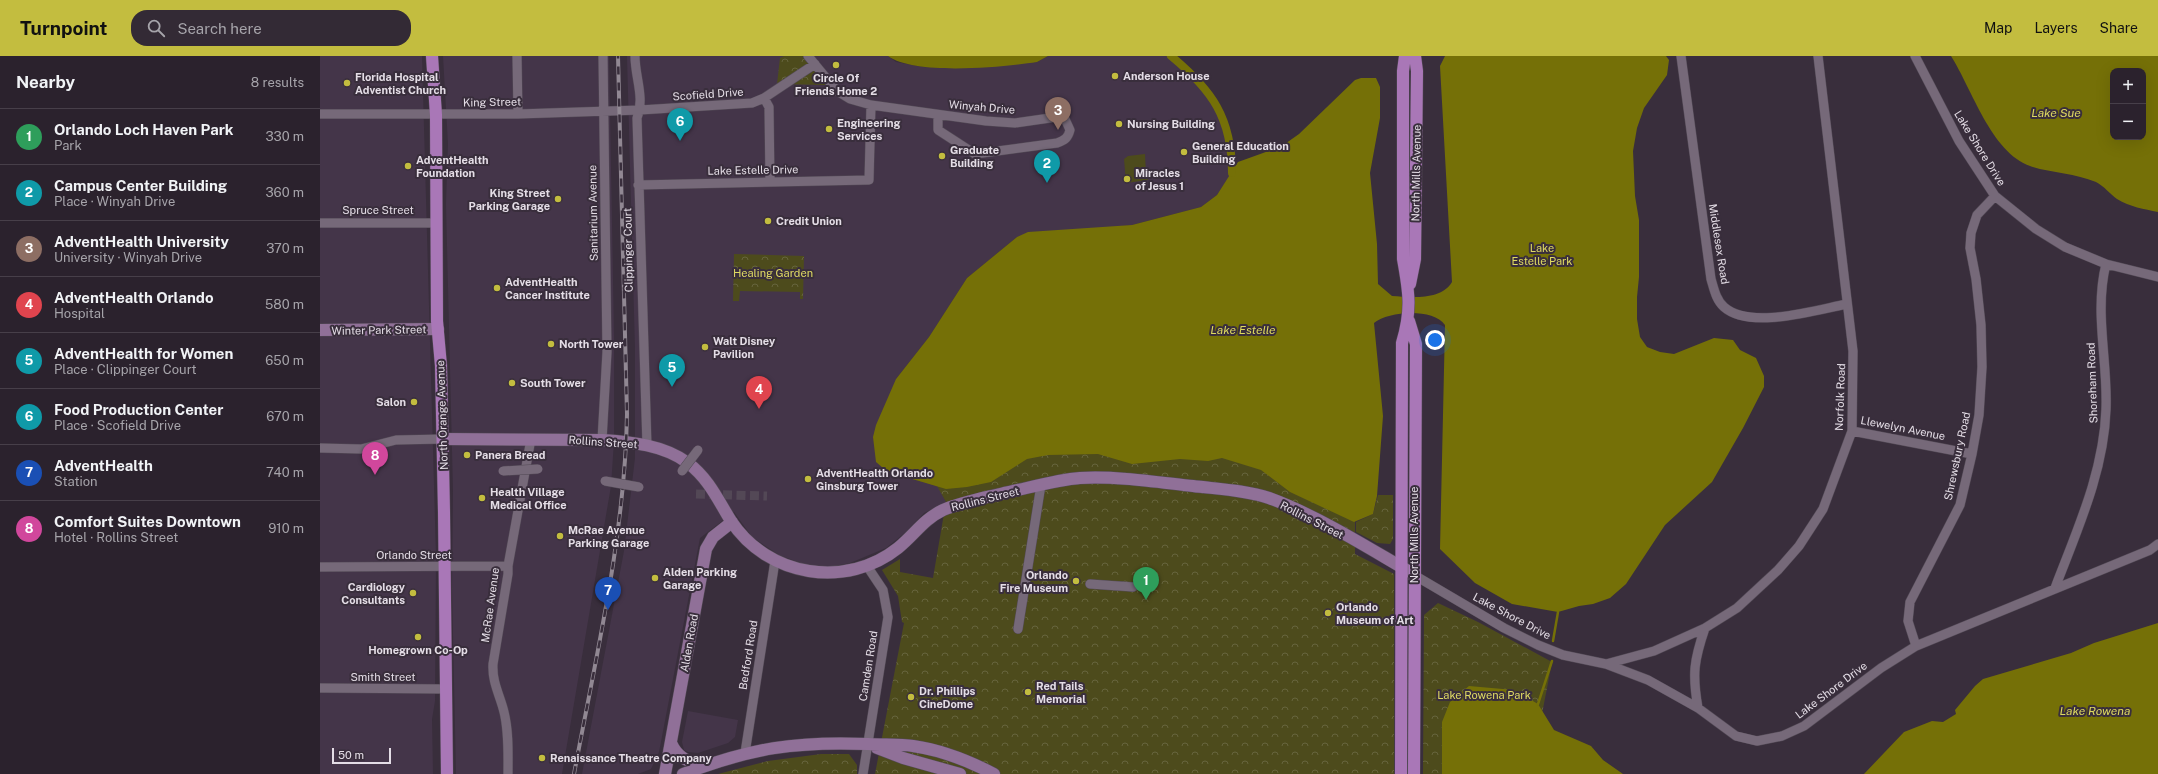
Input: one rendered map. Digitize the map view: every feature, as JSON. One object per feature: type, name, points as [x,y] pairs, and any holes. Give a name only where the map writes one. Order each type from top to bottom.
[{"type":"main road","name":"North Orange Avenue","points":[[432,56],[436,115],[436,223],[438,329],[441,366],[447,774]]},
{"type":"main road","name":"North Mills Avenue","points":[[1405,56],[1403,72],[1402,259],[1409,289]]},
{"type":"main road","name":"North Mills Avenue","points":[[1414,774],[1416,344],[1409,321],[1409,289],[1415,260],[1417,71],[1415,56]]},
{"type":"main road","name":"North Mills Avenue","points":[[1401,774],[1402,343],[1409,321]]},
{"type":"street","points":[[517,56],[518,114]]},
{"type":"street","name":"Sanitarium Avenue","points":[[602,440],[607,352],[603,56]]},
{"type":"street","name":"Clippinger Court","points":[[635,56],[635,72],[642,99],[637,118],[647,446]]},
{"type":"street","name":"Winyah Drive","points":[[808,56],[837,91],[850,99],[871,105],[938,115],[1015,123],[1057,117],[1065,119],[1070,130],[1069,136],[1057,143],[976,154],[938,130],[938,115]]},
{"type":"street","name":"Middlesex Road","points":[[1681,56],[1711,279],[1715,294],[1723,307],[1737,315],[1750,318],[1766,318],[1847,304]]},
{"type":"street","name":"Norfolk Road","points":[[1606,664],[1654,651],[1705,628],[1737,608],[1778,570],[1799,546],[1823,509],[1852,431],[1853,351],[1818,56]]},
{"type":"street","name":"Lake Shore Drive","points":[[1915,56],[1959,141],[1995,196],[2036,229],[2065,247],[2106,264],[2158,277]]},
{"type":"street","name":"Scofield Drive","points":[[640,110],[752,103],[764,98],[815,64]]},
{"type":"street","points":[[764,98],[769,108],[770,182]]},
{"type":"street","name":"Lake Estelle Drive","points":[[638,185],[869,180],[871,105]]},
{"type":"street","name":"King Street","points":[[320,114],[518,114],[603,110],[640,110]]},
{"type":"street","name":"Shrewsbury Road","points":[[1916,646],[1908,620],[1910,602],[1960,505],[1972,454],[1979,415],[1982,368],[1981,325],[1976,279],[1970,248],[1971,233],[1977,216],[1995,196]]},
{"type":"street","name":"Spruce Street","points":[[320,223],[436,223]]},
{"type":"street","name":"Shoreham Road","points":[[2055,588],[2096,478],[2104,446],[2106,408],[2101,305],[2102,281],[2106,264]]},
{"type":"street","name":"Winter Park Street","points":[[320,330],[438,329]]},
{"type":"street","name":"Llewelyn Avenue","points":[[1852,431],[1972,454]]},
{"type":"street","name":"Rollins Street","points":[[320,448],[361,449],[396,440],[442,439],[602,440],[647,446],[673,455],[687,462],[702,475],[712,487],[732,522],[747,540],[775,561],[812,572],[851,571],[867,566],[892,552],[924,522],[941,511],[977,500],[1041,485],[1079,478],[1102,478],[1245,492],[1269,498],[1313,518],[1414,575]]},
{"type":"street","name":"McRae Avenue","points":[[508,774],[508,743],[504,712],[492,676],[508,566],[531,439]]},
{"type":"street","points":[[682,471],[698,450]]},
{"type":"street","points":[[503,471],[538,469]]},
{"type":"street","points":[[605,480],[639,486]]},
{"type":"street","points":[[1018,629],[1041,485]]},
{"type":"street","name":"Alden Road","points":[[665,774],[706,549],[714,537],[732,522]]},
{"type":"street","name":"Lake Shore Drive","points":[[1414,575],[1504,628],[1538,645],[1563,655],[1606,664],[1648,680],[1698,708],[1736,736],[1758,741],[1782,736],[1804,726],[1881,668],[1916,646],[2150,550],[2158,544]]},
{"type":"street","name":"Bedford Road","points":[[745,753],[775,561]]},
{"type":"street","name":"Orlando Street","points":[[320,567],[508,566]]},
{"type":"street","name":"Camden Road","points":[[863,774],[888,617],[883,590],[867,566]]},
{"type":"street","points":[[1090,584],[1133,587]]},
{"type":"street","points":[[1698,708],[1694,684],[1694,666],[1705,628]]},
{"type":"street","name":"Smith Street","points":[[320,688],[445,689]]},
{"type":"street","points":[[683,774],[745,753],[800,743],[831,742],[913,746],[964,760],[994,774]]},
{"type":"street","points":[[670,743],[679,757],[687,762],[706,765]]},
{"type":"street","points":[[868,744],[903,758],[960,774]]},
{"type":"shaded area","points":[[320,56],[422,56],[436,557],[435,701],[432,719],[433,774],[320,774]]},
{"type":"shaded area","points":[[443,56],[609,56],[614,335],[614,441],[611,486],[562,774],[456,774],[452,589],[453,491],[446,204],[448,144]]},
{"type":"shaded area","points":[[627,56],[888,56],[896,62],[923,67],[964,68],[1037,62],[1048,56],[1171,56],[1194,75],[1217,104],[1232,150],[1232,173],[1217,195],[1201,207],[1132,225],[1017,237],[967,278],[929,337],[896,379],[938,486],[946,502],[924,513],[906,532],[886,548],[850,563],[831,567],[803,564],[779,555],[752,537],[734,512],[700,538],[659,752],[651,769],[638,774],[582,774],[624,551],[635,458],[635,349]]},
{"type":"shaded area","points":[[688,711],[738,720],[735,737],[728,743],[698,753],[684,750],[682,742]]},
{"type":"green space","points":[[784,56],[803,56],[826,85],[777,84],[780,58]]},
{"type":"green space","points":[[1145,154],[1146,174],[1148,180],[1126,183],[1124,159],[1128,156]]},
{"type":"green space","name":"Healing Garden","points":[[734,254],[804,256],[803,299],[800,299],[800,292],[740,291],[739,301],[733,301]]},
{"type":"green space","points":[[1203,438],[1355,497],[1355,554],[1394,574],[1394,774],[875,774],[904,623],[902,622],[898,596],[882,570],[900,559],[900,572],[933,578],[946,502],[937,486],[913,479],[1000,458]]},
{"type":"green space","points":[[1378,495],[1393,495],[1393,539],[1390,544],[1377,543],[1356,532],[1356,522],[1373,514]]},
{"type":"green space","name":"Lake Rowena Park","points":[[1438,603],[1478,622],[1552,662],[1540,724],[1540,774],[1423,774],[1424,615]]},
{"type":"green space","points":[[821,754],[849,754],[857,765],[857,774],[718,774],[768,761]]},
{"type":"water","points":[[888,56],[1048,56],[1037,62],[1003,66],[982,68],[938,68],[918,66],[901,62]]},
{"type":"water","name":"Lake Estelle","points":[[1445,56],[1666,56],[1669,60],[1667,75],[1644,108],[1637,128],[1633,151],[1635,196],[1639,220],[1637,319],[1640,337],[1647,347],[1660,352],[1674,354],[1714,338],[1733,340],[1740,350],[1756,358],[1764,376],[1764,387],[1743,428],[1712,482],[1665,525],[1626,584],[1610,598],[1593,604],[1558,612],[1512,604],[1475,583],[1440,549],[1445,325],[1431,316],[1421,314],[1400,314],[1381,319],[1374,323],[1383,416],[1377,496],[1373,514],[1354,522],[1290,492],[1261,470],[1222,458],[1208,461],[1180,459],[1132,464],[1098,454],[1048,455],[1027,459],[991,482],[967,487],[946,489],[899,475],[883,468],[876,462],[873,437],[876,425],[896,379],[929,337],[967,278],[1017,237],[1028,232],[1132,225],[1201,207],[1217,195],[1238,162],[1282,146],[1299,134],[1355,80],[1361,78],[1376,78],[1380,87],[1380,118],[1370,173],[1377,244],[1378,284],[1392,296],[1416,297],[1433,295],[1447,288],[1452,282],[1440,66]]},
{"type":"water","name":"Lake Sue","points":[[1951,56],[2158,56],[2158,212],[2122,202],[2102,186],[2088,179],[2030,166],[2016,159],[2004,148],[1993,134]]},
{"type":"water","name":"Lake Rowena","points":[[2158,623],[2158,774],[1864,774],[1904,732],[1932,721],[1943,722],[1956,714],[1955,710],[1975,686],[1983,679],[2071,653],[2094,643]]},
{"type":"water","points":[[1469,686],[1514,690],[1538,704],[1554,730],[1591,746],[1603,760],[1623,774],[1442,774],[1442,722],[1450,702]]},
{"type":"waterway","points":[[1171,56],[1198,81],[1217,107],[1224,121],[1228,136],[1232,173]]},
{"type":"waterway","points":[[1553,641],[1558,612]]},
{"type":"waterway","points":[[1538,704],[1552,661]]},
{"type":"tunnel","points":[[696,494],[767,496]]},
{"type":"railway","points":[[574,774],[608,595],[621,505],[625,459],[627,414],[618,56]]},
{"type":"place","name":"Circle Of Friends Home 2","points":[[836,65]]},
{"type":"place","name":"Anderson House","points":[[1115,76]]},
{"type":"place","name":"Florida Hospital Adventist Church","points":[[347,83]]},
{"type":"place","name":"Nursing Building","points":[[1119,124]]},
{"type":"place","name":"Engineering Services","points":[[829,129]]},
{"type":"place","name":"AdventHealth University","points":[[1058,130]]},
{"type":"place","name":"Food Production Center","points":[[680,141]]},
{"type":"place","name":"General Education Building","points":[[1184,152]]},
{"type":"place","name":"Graduate Building","points":[[942,156]]},
{"type":"place","name":"AdventHealth Foundation","points":[[408,166]]},
{"type":"place","name":"Miracles of Jesus 1","points":[[1127,179]]},
{"type":"place","name":"Campus Center Building","points":[[1047,183]]},
{"type":"place","name":"King Street Parking Garage","points":[[558,199]]},
{"type":"place","name":"Credit Union","points":[[768,221]]},
{"type":"place","name":"AdventHealth Cancer Institute","points":[[497,288]]},
{"type":"place","name":"North Tower","points":[[551,344]]},
{"type":"place","name":"Walt Disney Pavilion","points":[[705,347]]},
{"type":"place","name":"South Tower","points":[[512,383]]},
{"type":"place","name":"AdventHealth for Women","points":[[672,387]]},
{"type":"place","name":"Salon","points":[[414,402]]},
{"type":"place","name":"AdventHealth Orlando","points":[[759,409]]},
{"type":"place","name":"Panera Bread","points":[[467,455]]},
{"type":"place","name":"Comfort Suites Downtown","points":[[375,475]]},
{"type":"place","name":"AdventHealth Orlando Ginsburg Tower","points":[[808,479]]},
{"type":"place","name":"Health Village Medical Office","points":[[482,498]]},
{"type":"place","name":"McRae Avenue Parking Garage","points":[[560,536]]},
{"type":"place","name":"Alden Parking Garage","points":[[655,578]]},
{"type":"place","name":"Orlando Fire Museum","points":[[1076,581]]},
{"type":"place","name":"Cardiology Consultants","points":[[413,593]]},
{"type":"place","name":"Orlando Loch Haven Park","points":[[1146,600]]},
{"type":"place","name":"AdventHealth","points":[[608,610]]},
{"type":"place","name":"Orlando Museum of Art","points":[[1328,613]]},
{"type":"place","name":"Homegrown Co-Op","points":[[418,637]]},
{"type":"place","name":"Red Tails Memorial","points":[[1028,692]]},
{"type":"place","name":"Dr. Phillips CineDome","points":[[911,697]]},
{"type":"place","name":"Renaissance Theatre Company","points":[[542,758]]},
{"type":"park label","name":"Lake Estelle Park","points":[[1542,254]]}]
